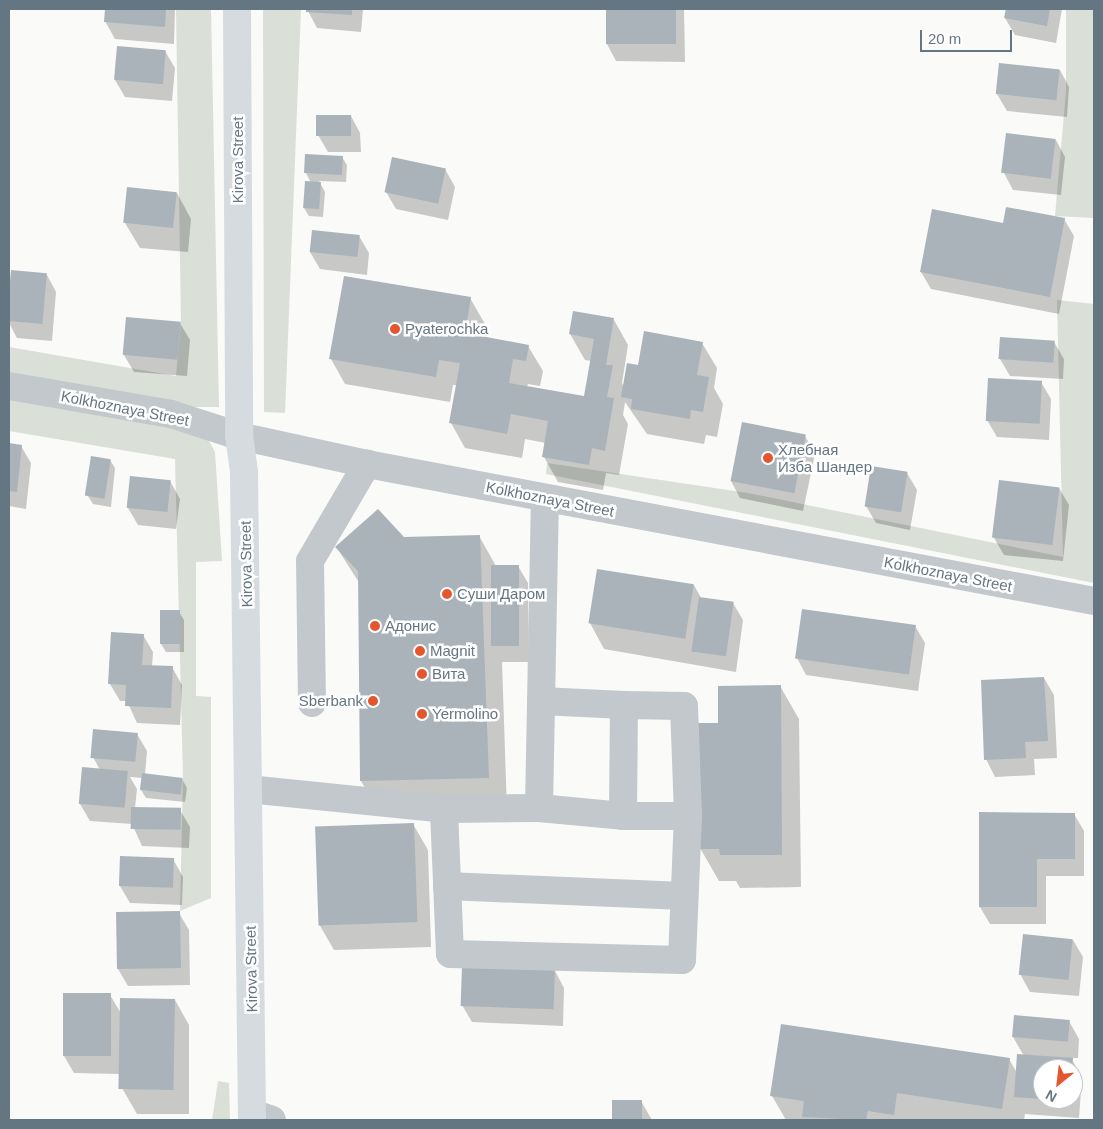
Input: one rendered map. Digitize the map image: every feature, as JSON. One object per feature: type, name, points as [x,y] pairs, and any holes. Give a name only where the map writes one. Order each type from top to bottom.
[{"type":"main road","name":"Kirova Street","points":[[237,9],[239,436],[244,473],[248,789],[259,1118]]},
{"type":"street","name":"Kolkhoznaya Street","points":[[9,386],[171,414],[239,436],[367,464],[1094,601]]},
{"type":"street","points":[[312,702],[310,561],[367,464]]},
{"type":"street","points":[[539,808],[545,498]]},
{"type":"street","points":[[444,809],[450,954],[682,960],[688,816],[684,706],[541,701]]},
{"type":"street","points":[[623,816],[624,704]]},
{"type":"street","points":[[248,789],[444,809],[539,808],[623,816],[688,816]]},
{"type":"street","points":[[447,886],[684,896]]},
{"type":"shaded area","points":[[176,9],[211,9],[219,407],[192,407],[9,375],[9,347],[176,376],[181,322]]},
{"type":"shaded area","points":[[263,9],[301,9],[285,413],[264,412]]},
{"type":"shaded area","points":[[1066,9],[1094,9],[1094,218],[1055,216],[1066,91]]},
{"type":"shaded area","points":[[1057,300],[1094,304],[1094,583],[546,474],[547,463],[748,493],[1063,557]]},
{"type":"shaded area","points":[[9,396],[185,426],[209,441],[215,452],[222,561],[196,562],[196,696],[211,697],[211,898],[180,911],[183,778],[175,459],[9,431]]},
{"type":"shaded area","points":[[218,1081],[229,1083],[230,1120],[212,1120]]},
{"type":"building","points":[[105,9],[166,9],[165,27],[104,22]]},
{"type":"building","points":[[306,9],[352,9],[352,15],[306,12]]},
{"type":"building","points":[[606,9],[676,9],[676,44],[606,44]]},
{"type":"building","points":[[1006,9],[1050,9],[1047,26],[1004,18]]},
{"type":"building","points":[[117,46],[166,50],[163,84],[114,80]]},
{"type":"building","points":[[999,63],[1060,69],[1056,100],[996,94]]},
{"type":"building","points":[[316,115],[351,115],[351,136],[316,136]]},
{"type":"building","points":[[1006,133],[1056,139],[1051,179],[1001,173]]},
{"type":"building","points":[[305,154],[343,156],[342,175],[304,173]]},
{"type":"building","points":[[392,157],[446,168],[438,204],[385,192]]},
{"type":"building","points":[[305,181],[321,182],[319,209],[303,208]]},
{"type":"building","points":[[127,187],[177,192],[173,228],[123,223]]},
{"type":"building","points":[[1006,207],[1065,218],[1050,297],[920,272],[932,209],[1003,223]]},
{"type":"building","points":[[312,230],[360,235],[357,257],[310,252]]},
{"type":"building","points":[[11,270],[47,273],[42,324],[9,321]]},
{"type":"building","points":[[344,276],[471,297],[465,333],[529,345],[526,361],[513,359],[509,383],[584,396],[594,339],[569,334],[573,311],[614,318],[606,365],[613,365],[607,397],[614,398],[605,451],[592,448],[589,465],[542,457],[548,421],[511,414],[507,434],[449,423],[460,363],[439,360],[436,377],[329,359]]},
{"type":"building","points":[[126,317],[181,322],[177,360],[123,355]]},
{"type":"building","points":[[644,331],[703,342],[697,375],[709,377],[703,412],[691,410],[690,419],[631,409],[632,399],[621,397],[627,363],[638,365]]},
{"type":"building","points":[[1000,337],[1055,341],[1053,363],[998,359]]},
{"type":"building","points":[[988,378],[1042,381],[1040,424],[986,421]]},
{"type":"building","name":"Хлебная Изба Шандер","points":[[742,422],[806,434],[794,493],[731,481]]},
{"type":"building","points":[[9,443],[22,445],[17,492],[9,491]]},
{"type":"building","points":[[91,456],[111,459],[104,499],[85,496]]},
{"type":"building","points":[[871,466],[908,472],[901,512],[865,506]]},
{"type":"building","points":[[130,476],[171,480],[167,512],[127,508]]},
{"type":"building","points":[[999,480],[1060,487],[1052,545],[992,538]]},
{"type":"building","name":"Вита","points":[[378,509],[404,537],[480,535],[489,778],[360,781],[358,571],[335,547]]},
{"type":"building","points":[[491,565],[519,565],[519,646],[491,646]]},
{"type":"building","points":[[597,569],[694,584],[685,639],[588,623]]},
{"type":"building","points":[[699,597],[734,602],[726,656],[691,651]]},
{"type":"building","points":[[802,609],[916,625],[909,675],[795,659]]},
{"type":"building","points":[[160,610],[180,610],[180,644],[160,644]]},
{"type":"building","points":[[111,632],[144,634],[142,665],[173,666],[171,708],[125,706],[126,685],[108,684]]},
{"type":"building","points":[[1044,677],[1048,741],[1025,742],[1026,758],[984,760],[981,680]]},
{"type":"building","points":[[781,685],[782,855],[720,855],[719,849],[699,849],[697,723],[718,723],[718,686]]},
{"type":"building","points":[[93,729],[138,733],[135,762],[90,758]]},
{"type":"building","points":[[82,767],[128,771],[125,808],[79,804]]},
{"type":"building","points":[[142,773],[183,778],[181,795],[140,790]]},
{"type":"building","points":[[131,807],[181,808],[181,830],[131,829]]},
{"type":"building","points":[[979,812],[1075,813],[1075,859],[1037,859],[1037,907],[979,907]]},
{"type":"building","points":[[414,823],[417,922],[319,925],[315,826]]},
{"type":"building","points":[[120,856],[174,858],[173,888],[119,886]]},
{"type":"building","points":[[180,911],[181,968],[117,969],[116,912]]},
{"type":"building","points":[[1023,934],[1073,939],[1068,980],[1019,975]]},
{"type":"building","points":[[462,966],[555,969],[554,1009],[461,1006]]},
{"type":"building","points":[[63,993],[111,993],[111,1056],[63,1056]]},
{"type":"building","points":[[120,998],[175,999],[173,1090],[118,1089]]},
{"type":"building","points":[[1014,1015],[1070,1020],[1068,1042],[1012,1037]]},
{"type":"building","points":[[781,1024],[1010,1058],[1002,1109],[897,1093],[894,1115],[868,1111],[866,1120],[802,1117],[804,1101],[770,1096]]},
{"type":"building","points":[[1017,1054],[1073,1058],[1033,1059],[1033,1098],[1014,1097]]},
{"type":"building","points":[[612,1100],[642,1100],[642,1120],[612,1120]]},
{"type":"place","name":"Pyaterochka","points":[[395,329]]},
{"type":"place","name":"Хлебная Изба Шандер","points":[[768,458]]},
{"type":"place","name":"Суши Даром","points":[[447,594]]},
{"type":"place","name":"Адонис","points":[[375,626]]},
{"type":"place","name":"Magnit","points":[[420,651]]},
{"type":"place","name":"Вита","points":[[422,674]]},
{"type":"place","name":"Sberbank","points":[[373,701]]},
{"type":"place","name":"Yermolino","points":[[422,714]]}]
